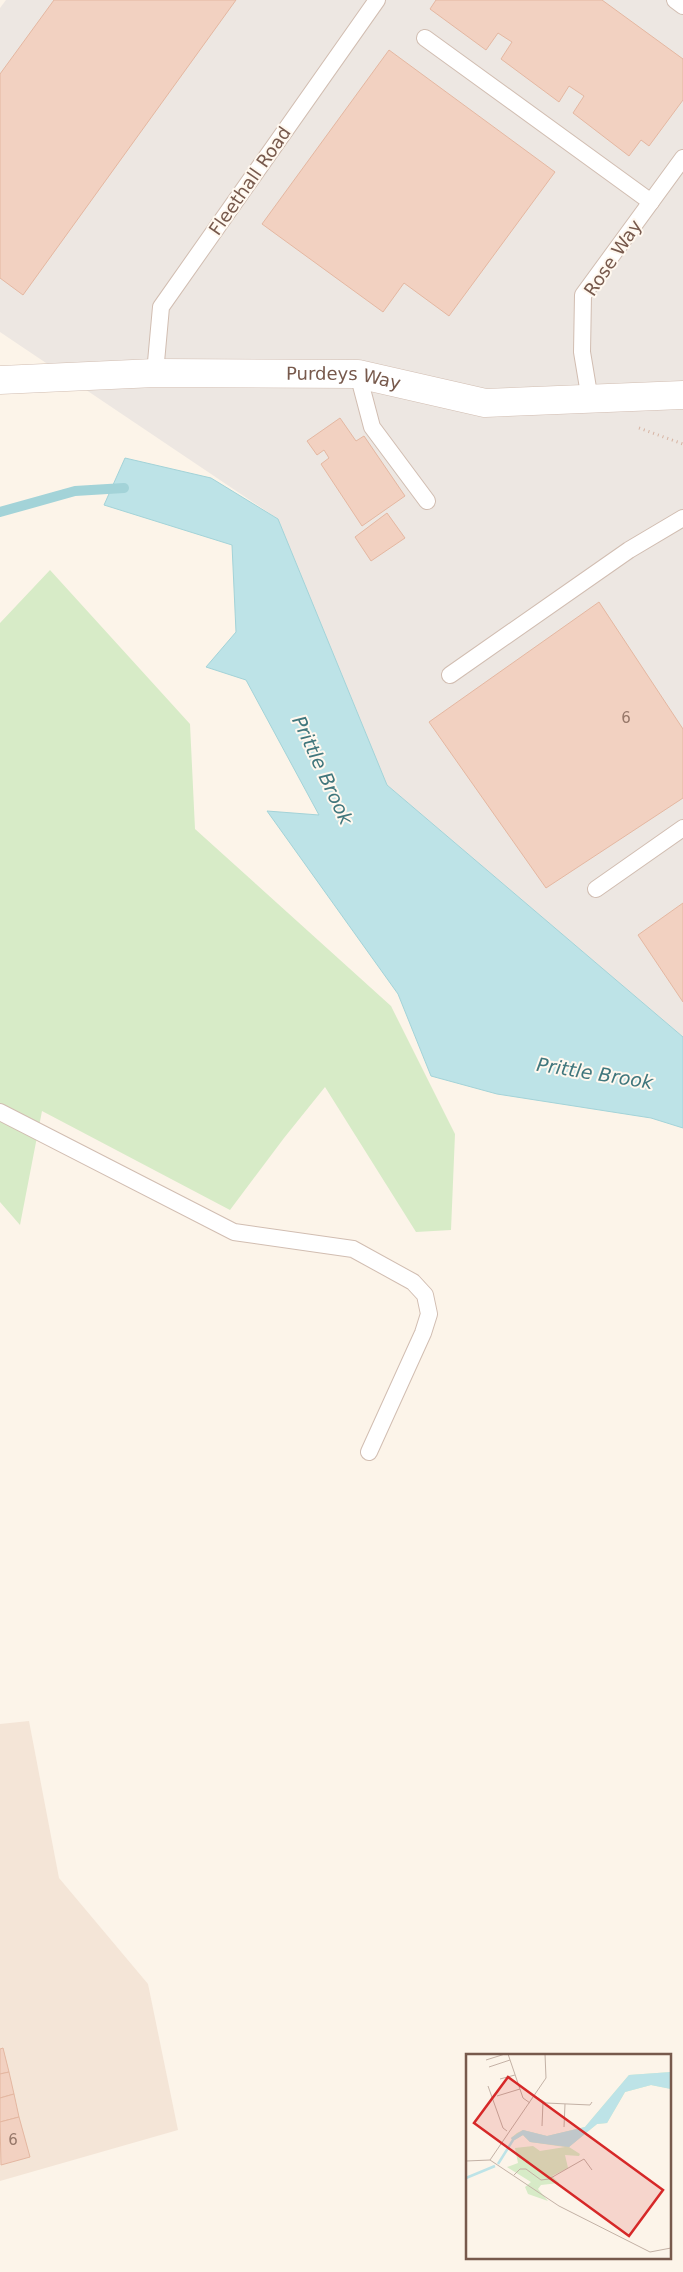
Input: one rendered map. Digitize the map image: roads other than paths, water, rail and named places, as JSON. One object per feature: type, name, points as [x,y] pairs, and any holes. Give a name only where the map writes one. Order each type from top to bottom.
[{"type":"street","name":"Purdeys Way","points":[[0,380],[155,373],[358,374],[485,403],[683,395]]},
{"type":"lane","name":"Fleethall Road","points":[[155,373],[161,307],[377,0]]},
{"type":"lane","points":[[676,0],[683,6]]},
{"type":"lane","points":[[425,38],[651,202]]},
{"type":"lane","name":"Rose Way","points":[[590,400],[582,352],[583,295],[683,158]]},
{"type":"lane","points":[[358,374],[372,427],[427,501]]},
{"type":"lane","points":[[450,675],[630,550],[683,518]]},
{"type":"lane","points":[[596,889],[683,828]]},
{"type":"lane","points":[[0,1112],[234,1232],[353,1249],[414,1282],[425,1295],[429,1314],[423,1333],[369,1452]]},
{"type":"water","points":[[125,458],[211,478],[278,519],[387,785],[683,1037],[683,1128],[651,1118],[497,1094],[431,1076],[398,994],[267,811],[319,815],[246,680],[206,667],[236,632],[232,545],[104,505]]},
{"type":"waterway","name":"Prittle Brook","points":[[0,512],[75,491],[124,488]]}]
